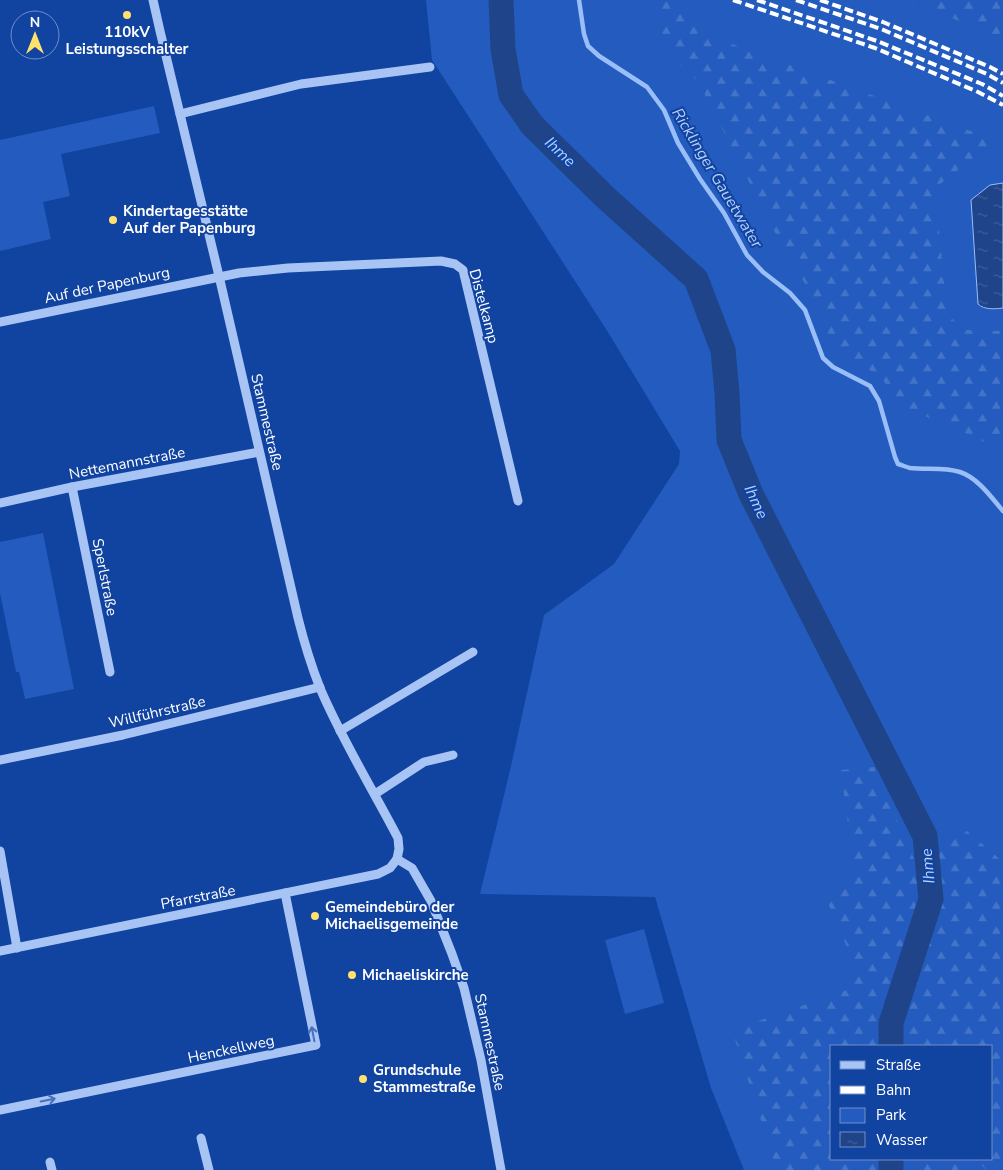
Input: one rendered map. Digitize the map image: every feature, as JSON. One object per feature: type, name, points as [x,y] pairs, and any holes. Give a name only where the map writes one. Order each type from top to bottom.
[{"type":"street","name":"Stammestraße","points":[[153,0],[308,654],[320,687],[340,730],[398,838],[397,860],[412,868],[446,936],[464,988],[481,1060],[501,1170]]},
{"type":"street","points":[[180,114],[301,84],[430,67]]},
{"type":"street","name":"Distelkamp","points":[[219,276],[239,272],[288,268],[441,261],[460,266],[463,270],[518,501]]},
{"type":"street","name":"Auf der Papenburg","points":[[0,322],[219,276]]},
{"type":"street","name":"Nettemannstraße","points":[[0,503],[259,452]]},
{"type":"street","name":"Sperlstraße","points":[[72,488],[110,672]]},
{"type":"street","points":[[340,730],[473,652]]},
{"type":"street","name":"Willführstraße","points":[[0,760],[123,734],[320,687]]},
{"type":"street","points":[[375,794],[424,762],[453,755]]},
{"type":"street","points":[[0,851],[17,948]]},
{"type":"street","name":"Pfarrstraße","points":[[0,951],[378,874],[390,868],[397,860]]},
{"type":"street","name":"Henckellweg","points":[[0,1110],[316,1045],[286,894]]},
{"type":"street","points":[[201,1138],[209,1170]]},
{"type":"green space","points":[[426,0],[1003,0],[1003,183],[990,185],[979,306],[990,309],[1003,308],[1003,1170],[744,1170],[711,1088],[655,897],[480,894],[511,766],[544,615],[614,564],[679,464],[680,451],[606,329],[432,60]]},
{"type":"green space","points":[[663,0],[682,2],[702,33],[995,140],[1003,147],[1003,150],[978,154],[935,188],[947,314],[964,330],[1003,331],[1003,453],[977,438],[894,403],[883,379],[833,346],[814,299],[772,227],[699,83],[658,43]]},
{"type":"green space","points":[[908,0],[1003,0],[1003,39]]},
{"type":"green space","points":[[154,106],[160,133],[61,154],[70,196],[43,202],[51,239],[0,251],[0,140]]},
{"type":"green space","points":[[43,533],[74,689],[25,699],[19,672],[16,672],[0,593],[0,542]]},
{"type":"green space","points":[[874,767],[914,859],[967,831],[1003,862],[1003,1170],[986,1170],[979,1162],[975,1162],[976,1170],[777,1170],[732,1030],[850,989],[858,973],[825,896],[852,885],[853,865],[841,770]]},
{"type":"green space","points":[[644,929],[664,1003],[625,1014],[605,940]]},
{"type":"water","points":[[1003,183],[1003,308],[990,309],[978,304],[971,200],[990,185]]},
{"type":"waterway","name":"Ihme","points":[[501,0],[503,49],[511,95],[532,125],[605,197],[696,279],[723,350],[729,440],[751,494],[925,836],[931,899],[891,1023],[891,1045]]},
{"type":"waterway","name":"Ricklinger Gauetwater","points":[[579,0],[584,34],[588,46],[599,56],[647,87],[664,110],[678,143],[724,213],[747,255],[763,272],[790,293],[805,310],[823,358],[833,367],[870,386],[879,401],[898,464],[910,468],[954,470],[967,475],[984,488],[1003,511]]},
{"type":"waterway","name":"Ihme","points":[[891,1160],[891,1170]]},
{"type":"railway","points":[[733,0],[875,48],[978,92],[1003,105]]},
{"type":"railway","points":[[757,0],[877,41],[982,84],[1003,96]]},
{"type":"railway","points":[[796,0],[881,29],[987,74],[1003,83]]},
{"type":"railway","points":[[820,0],[883,22],[1003,74]]},
{"type":"place","name":"110kV Leistungsschalter","points":[[127,15]]},
{"type":"place","name":"Kindertagesstätte Auf der Papenburg","points":[[113,220]]},
{"type":"place","name":"Gemeindebüro der Michaelisgemeinde","points":[[315,916]]},
{"type":"place","name":"Michaeliskirche","points":[[352,975]]},
{"type":"place","name":"Grundschule Stammestraße","points":[[363,1079]]}]
